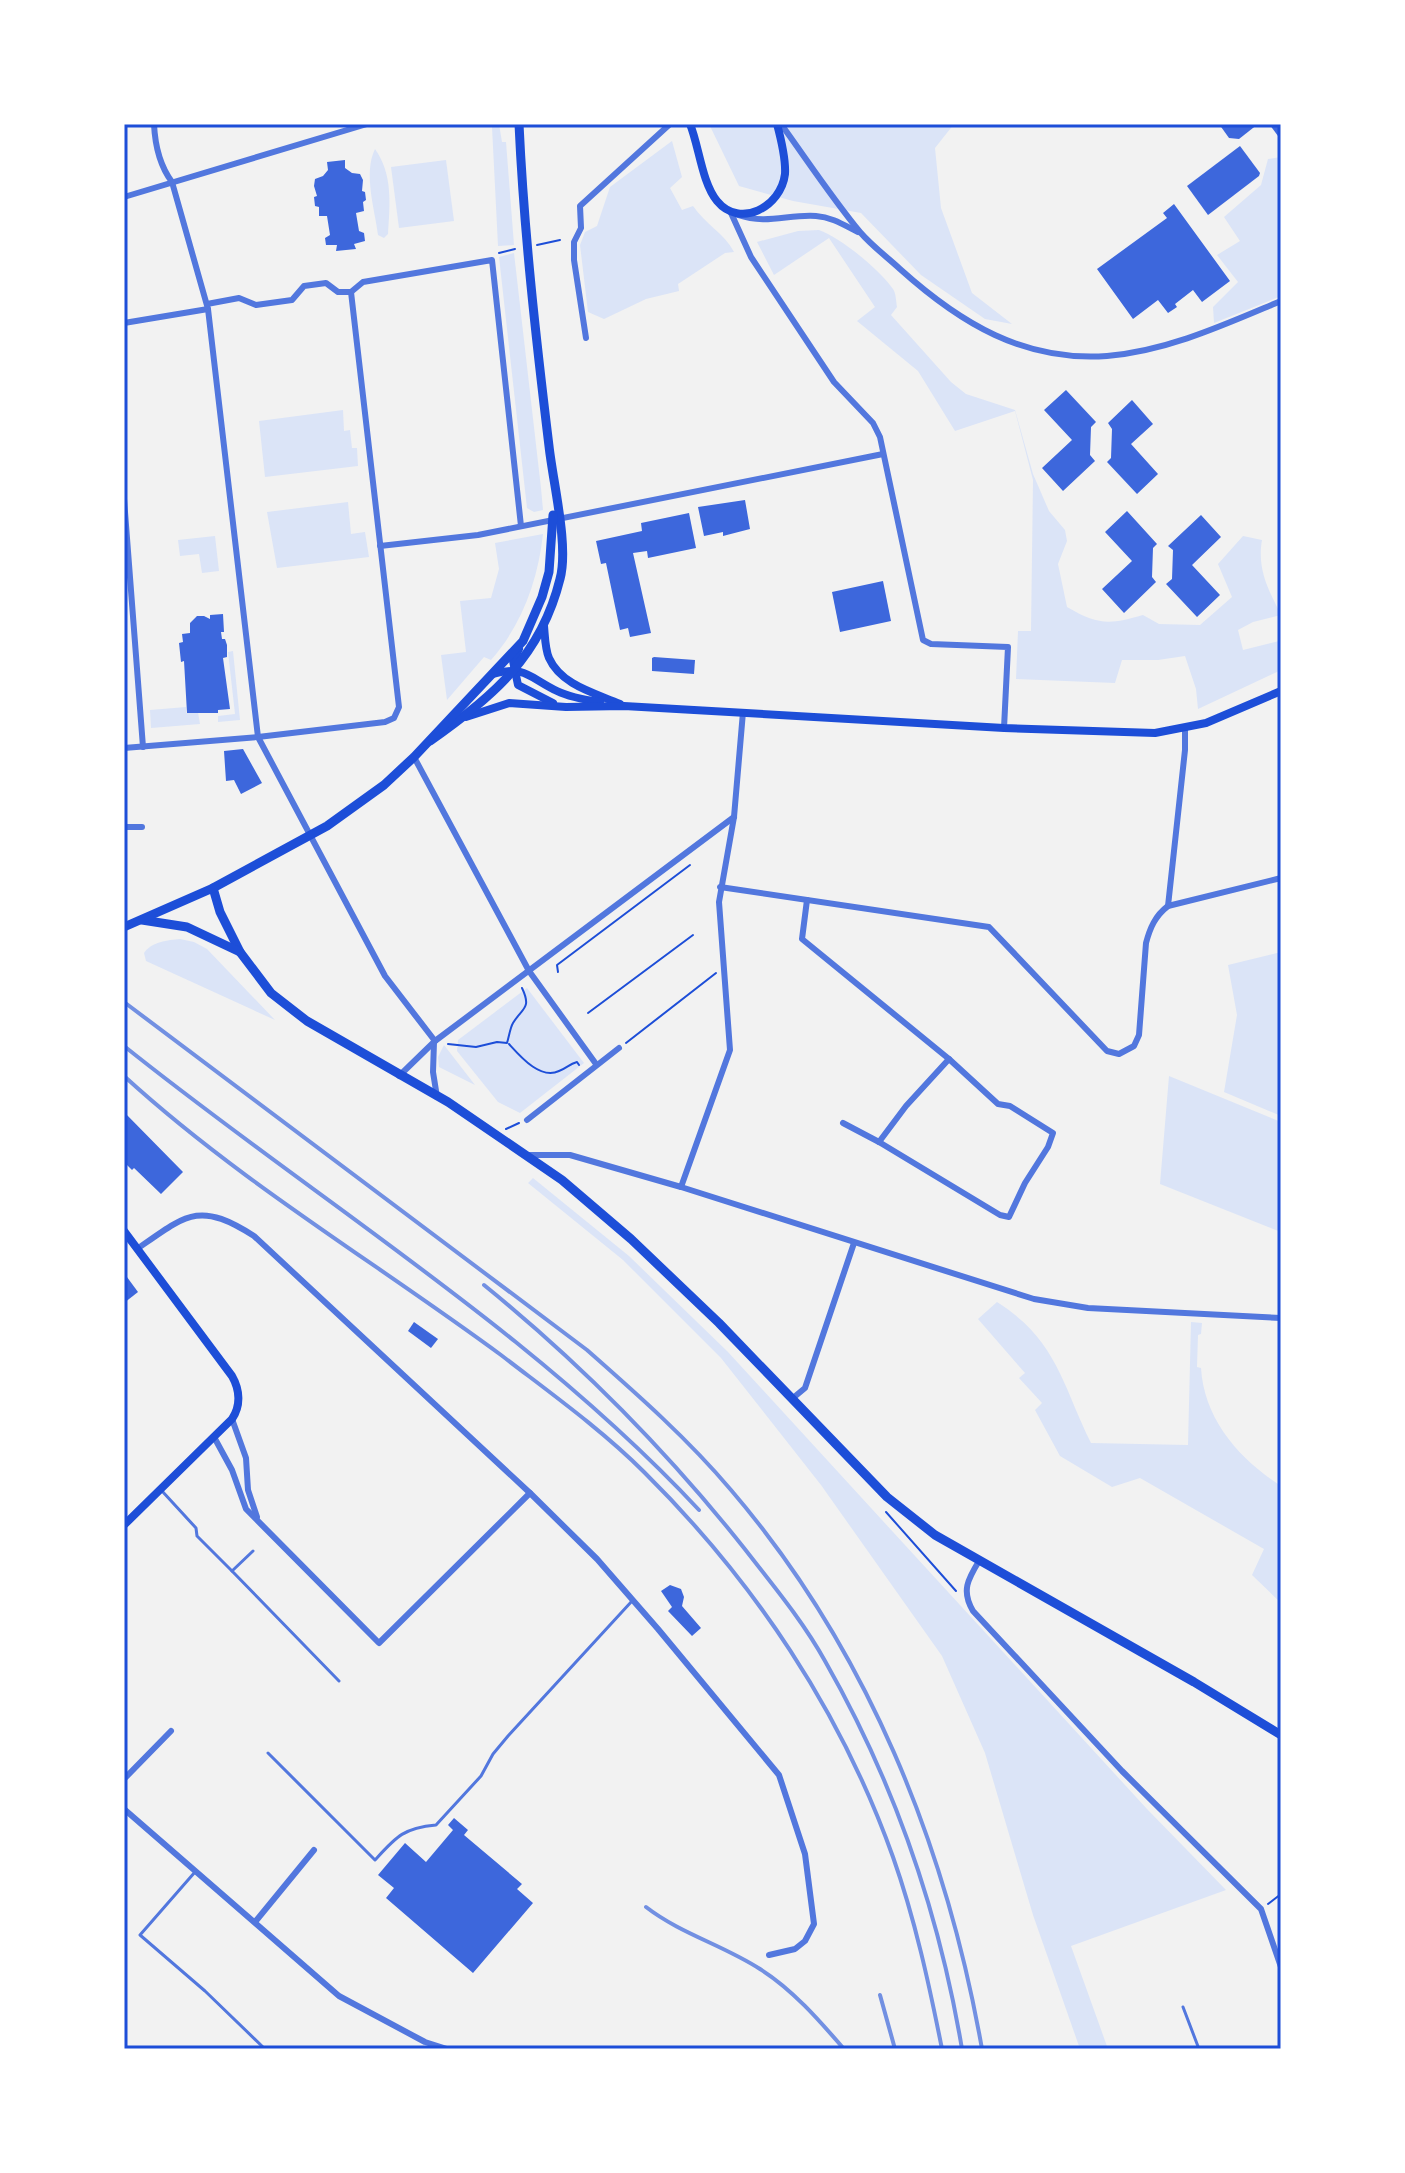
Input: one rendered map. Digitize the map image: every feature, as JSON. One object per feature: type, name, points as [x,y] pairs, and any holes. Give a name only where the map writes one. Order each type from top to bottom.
[{"type":"main road","points":[[430,741],[502,685],[534,645],[544,626],[561,576],[564,557],[531,292],[519,124]]},
{"type":"main road","points":[[690,124],[712,195],[735,214],[752,214],[761,209],[782,185],[785,167],[779,124]]},
{"type":"main road","points":[[554,490],[549,572],[542,597],[513,661],[518,685],[547,702],[566,707]]},
{"type":"main road","points":[[544,626],[548,656],[557,671],[572,683],[624,706]]},
{"type":"main road","points":[[124,927],[213,888],[310,836],[384,785],[430,741],[455,710],[523,641]]},
{"type":"main road","points":[[493,674],[514,670],[529,673],[566,694],[624,706]]},
{"type":"main road","points":[[462,719],[509,703],[1155,733],[1185,729],[1216,719],[1281,691]]},
{"type":"main road","points":[[213,888],[220,912],[240,952],[271,993],[289,1008],[529,1155],[631,1239],[793,1398],[897,1506],[935,1535],[1281,1735]]},
{"type":"main road","points":[[142,920],[187,927],[240,952]]},
{"type":"main road","points":[[124,1231],[235,1381],[238,1404],[232,1419],[124,1525]]},
{"type":"street","points":[[154,124],[154,138],[164,171],[172,182],[207,306],[258,737],[385,976],[435,1042],[433,1072],[437,1097]]},
{"type":"street","points":[[124,197],[367,124]]},
{"type":"street","points":[[586,338],[574,260],[574,242],[581,228],[580,206],[670,124]]},
{"type":"street","points":[[779,124],[861,234],[935,299],[983,331],[1001,339],[1053,354],[1109,356],[1153,348],[1196,335],[1281,301]]},
{"type":"street","points":[[735,214],[766,220],[821,216],[861,234]]},
{"type":"street","points":[[735,214],[751,257],[834,382],[873,423],[880,437],[923,640],[931,644],[1008,647],[1004,728]]},
{"type":"street","points":[[124,323],[239,298],[256,305],[292,300],[304,286],[326,283],[338,292],[351,292],[363,282],[492,260],[521,526]]},
{"type":"street","points":[[124,748],[258,737],[385,722],[394,718],[399,707],[351,292]]},
{"type":"street","points":[[380,546],[478,535],[883,454]]},
{"type":"street","points":[[124,499],[143,747]]},
{"type":"street","points":[[681,1187],[730,1050],[720,887],[734,817],[743,712]]},
{"type":"street","points":[[1168,906],[1185,729]]},
{"type":"street","points":[[414,757],[529,971],[596,1064]]},
{"type":"street","points":[[399,1076],[435,1042],[734,817]]},
{"type":"street","points":[[124,827],[142,827]]},
{"type":"street","points":[[720,887],[989,927],[1107,1051],[1119,1054],[1130,1050],[1137,1042],[1146,943],[1156,918],[1168,906],[1281,878]]},
{"type":"street","points":[[807,900],[802,939],[949,1059],[998,1104],[1010,1106],[1053,1133],[1009,1217],[1000,1215],[843,1123]]},
{"type":"street","points":[[527,1120],[619,1048]]},
{"type":"street","points":[[879,1142],[906,1106],[949,1059]]},
{"type":"street","points":[[529,1155],[570,1155],[681,1187],[1020,1295],[1063,1305],[1206,1316],[1281,1318]]},
{"type":"street","points":[[137,1249],[186,1218],[201,1214],[232,1222],[254,1236],[530,1493],[633,1599],[779,1775],[805,1854],[814,1924],[805,1941],[795,1949],[769,1955]]},
{"type":"street","points":[[793,1398],[805,1388],[854,1243]]},
{"type":"street","points":[[232,1419],[246,1458],[248,1490],[258,1520]]},
{"type":"street","points":[[214,1437],[232,1470],[241,1500],[379,1643],[530,1493]]},
{"type":"street","points":[[979,1561],[965,1590],[973,1611],[1122,1771],[1261,1909],[1281,1967]]},
{"type":"street","points":[[124,1779],[171,1731]]},
{"type":"street","points":[[124,1809],[339,1996],[425,2042],[447,2049]]},
{"type":"street","points":[[255,1922],[314,1850]]},
{"type":"lane","points":[[160,1489],[196,1528],[197,1536],[339,1681]]},
{"type":"lane","points":[[232,1571],[253,1551]]},
{"type":"lane","points":[[268,1753],[375,1860],[397,1836],[414,1827],[436,1825],[481,1776],[508,1736],[633,1599]]},
{"type":"lane","points":[[195,1872],[140,1935],[205,1991],[265,2049]]},
{"type":"lane","points":[[1183,2007],[1199,2049]]},
{"type":"path","points":[[558,972],[557,965],[690,865]]},
{"type":"path","points":[[588,1013],[693,935]]},
{"type":"path","points":[[619,1048],[724,969]]},
{"type":"path","points":[[507,1043],[512,1023],[524,1013],[526,1006],[524,991],[516,980]]},
{"type":"path","points":[[435,1042],[466,1048],[507,1043],[522,1059],[538,1069],[559,1071],[577,1062],[585,1073]]},
{"type":"path","points":[[495,1134],[527,1120]]},
{"type":"path","points":[[879,1503],[973,1611]]},
{"type":"path","points":[[1261,1909],[1281,1894]]},
{"type":"shaded area","points":[[499,124],[502,142],[506,142],[514,245],[498,246],[492,127]]},
{"type":"shaded area","points":[[709,124],[954,124],[935,148],[941,208],[972,293],[1012,324],[985,319],[921,275],[861,213],[793,201],[739,186]]},
{"type":"shaded area","points":[[672,141],[682,177],[670,188],[682,210],[693,206],[734,252],[725,253],[678,284],[679,291],[646,299],[604,319],[588,312],[580,245],[585,232],[597,226],[610,187]]},
{"type":"shaded area","points":[[375,149],[388,179],[388,234],[384,238],[378,235],[371,192],[370,169]]},
{"type":"shaded area","points":[[1281,157],[1281,296],[1214,323],[1213,307],[1238,282],[1217,255],[1240,241],[1224,217],[1261,185],[1268,159]]},
{"type":"shaded area","points":[[446,160],[454,221],[399,228],[391,167]]},
{"type":"shaded area","points":[[819,230],[848,247],[887,281],[894,291],[897,307],[891,315],[951,382],[966,394],[1015,410],[1033,474],[1049,511],[1065,530],[1067,541],[1058,564],[1067,607],[1104,622],[1143,615],[1159,624],[1200,625],[1232,597],[1218,564],[1243,536],[1262,540],[1262,570],[1281,615],[1253,622],[1238,630],[1243,650],[1279,641],[1281,670],[1198,709],[1196,689],[1185,656],[1122,660],[1115,683],[1016,679],[1018,631],[1031,631],[1033,480],[1015,411],[955,431],[918,371],[857,321],[875,307],[829,238],[774,275],[757,242],[798,231]]},
{"type":"shaded area","points":[[514,253],[543,510],[534,512],[527,508],[499,257]]},
{"type":"shaded area","points":[[343,410],[344,431],[350,430],[352,448],[357,448],[358,466],[265,477],[259,421]]},
{"type":"shaded area","points":[[348,502],[351,534],[365,532],[369,557],[277,568],[267,512]]},
{"type":"shaded area","points":[[543,534],[533,585],[512,632],[491,660],[484,657],[447,700],[441,655],[466,652],[460,601],[491,598],[499,569],[495,543]]},
{"type":"shaded area","points":[[215,536],[219,571],[202,573],[199,554],[180,556],[178,540]]},
{"type":"shaded area","points":[[233,651],[240,720],[218,722],[218,716],[235,714],[228,652]]},
{"type":"shaded area","points":[[186,707],[186,713],[198,712],[200,724],[151,728],[150,710]]},
{"type":"shaded area","points":[[180,939],[207,949],[275,1020],[146,961],[144,953],[151,946]]},
{"type":"shaded area","points":[[1281,952],[1281,1116],[1224,1092],[1237,1015],[1228,965]]},
{"type":"shaded area","points":[[527,988],[584,1063],[520,1113],[498,1102],[457,1051],[458,1040]]},
{"type":"shaded area","points":[[444,1045],[475,1085],[439,1067],[438,1057]]},
{"type":"shaded area","points":[[1169,1076],[1281,1122],[1281,1232],[1160,1184]]},
{"type":"shaded area","points":[[533,1178],[629,1256],[728,1352],[1147,1809],[1226,1890],[1071,1946],[1108,2049],[1080,2049],[1033,1915],[985,1753],[942,1656],[821,1485],[721,1358],[623,1260],[528,1183]]},
{"type":"shaded area","points":[[997,1302],[1033,1332],[1045,1348],[1056,1365],[1091,1443],[1188,1445],[1191,1322],[1202,1323],[1201,1334],[1198,1335],[1197,1367],[1201,1368],[1209,1404],[1217,1421],[1238,1450],[1281,1486],[1281,1603],[1252,1575],[1264,1549],[1140,1478],[1112,1487],[1060,1456],[1035,1410],[1042,1403],[1019,1378],[1025,1373],[978,1319]]},
{"type":"building","points":[[1219,124],[1258,124],[1239,139],[1229,138]]},
{"type":"building","points":[[1269,124],[1281,124],[1281,140]]},
{"type":"building","points":[[1240,146],[1260,173],[1259,176],[1208,215],[1187,186]]},
{"type":"building","points":[[345,160],[345,168],[360,174],[363,180],[364,211],[356,213],[359,231],[364,233],[365,241],[354,244],[356,249],[336,251],[337,245],[326,245],[325,238],[330,235],[327,216],[319,216],[314,186],[315,179],[328,170],[327,162]]},
{"type":"building","points":[[1174,204],[1230,281],[1202,302],[1193,290],[1168,313],[1158,300],[1133,319],[1097,269],[1167,218],[1163,213]]},
{"type":"building","points":[[1066,390],[1096,422],[1091,427],[1090,455],[1095,461],[1063,491],[1042,468],[1072,440],[1044,410]]},
{"type":"building","points":[[1132,400],[1153,424],[1131,444],[1158,474],[1137,494],[1107,462],[1111,458],[1112,429],[1108,423]]},
{"type":"building","points":[[745,500],[750,529],[723,536],[723,532],[704,536],[698,507]]},
{"type":"building","points":[[1127,511],[1157,544],[1153,548],[1152,577],[1156,582],[1124,613],[1102,589],[1132,561],[1105,532]]},
{"type":"building","points":[[689,513],[696,548],[648,558],[647,551],[633,553],[651,633],[630,637],[628,628],[620,630],[606,563],[601,564],[596,541],[642,531],[641,523]]},
{"type":"building","points":[[1201,515],[1221,537],[1192,565],[1220,595],[1197,617],[1166,584],[1172,579],[1173,550],[1168,546]]},
{"type":"building","points":[[883,581],[891,621],[840,632],[832,592]]},
{"type":"building","points":[[223,614],[224,632],[221,632],[227,645],[227,657],[223,658],[230,709],[218,710],[218,713],[187,713],[184,661],[181,662],[179,643],[183,642],[182,634],[190,633],[190,623],[197,616],[210,619],[210,615]]},
{"type":"building","points":[[654,657],[695,660],[694,674],[652,671]]},
{"type":"building","points":[[243,749],[262,783],[241,794],[234,780],[226,781],[224,751]]},
{"type":"building","points":[[124,1112],[183,1172],[161,1194],[124,1162]]},
{"type":"building","points":[[124,1273],[138,1292],[124,1303]]},
{"type":"building","points":[[414,1322],[438,1339],[431,1348],[408,1331]]},
{"type":"building","points":[[670,1585],[681,1589],[684,1597],[682,1606],[701,1628],[692,1636],[668,1611],[672,1607],[661,1591]]},
{"type":"building","points":[[454,1818],[468,1830],[464,1835],[522,1884],[517,1889],[533,1903],[473,1973],[386,1898],[394,1888],[378,1875],[405,1843],[426,1862],[453,1830],[448,1825]]},
{"type":"railway","points":[[124,1002],[587,1350],[680,1435],[731,1490],[779,1551],[823,1616],[861,1683],[894,1753],[923,1824],[947,1898],[982,2049]]},
{"type":"railway","points":[[124,1046],[493,1324],[634,1444],[699,1510]]},
{"type":"railway","points":[[124,1076],[214,1151],[501,1355],[593,1426],[644,1472],[722,1558],[790,1651],[848,1751],[872,1803],[908,1904],[942,2049]]},
{"type":"railway","points":[[484,1285],[554,1345],[653,1443],[744,1548],[816,1646],[872,1753],[911,1849],[941,1948],[962,2049]]},
{"type":"railway","points":[[646,1907],[673,1925],[772,1977],[805,2006],[844,2049]]},
{"type":"railway","points":[[880,1995],[895,2049]]}]
